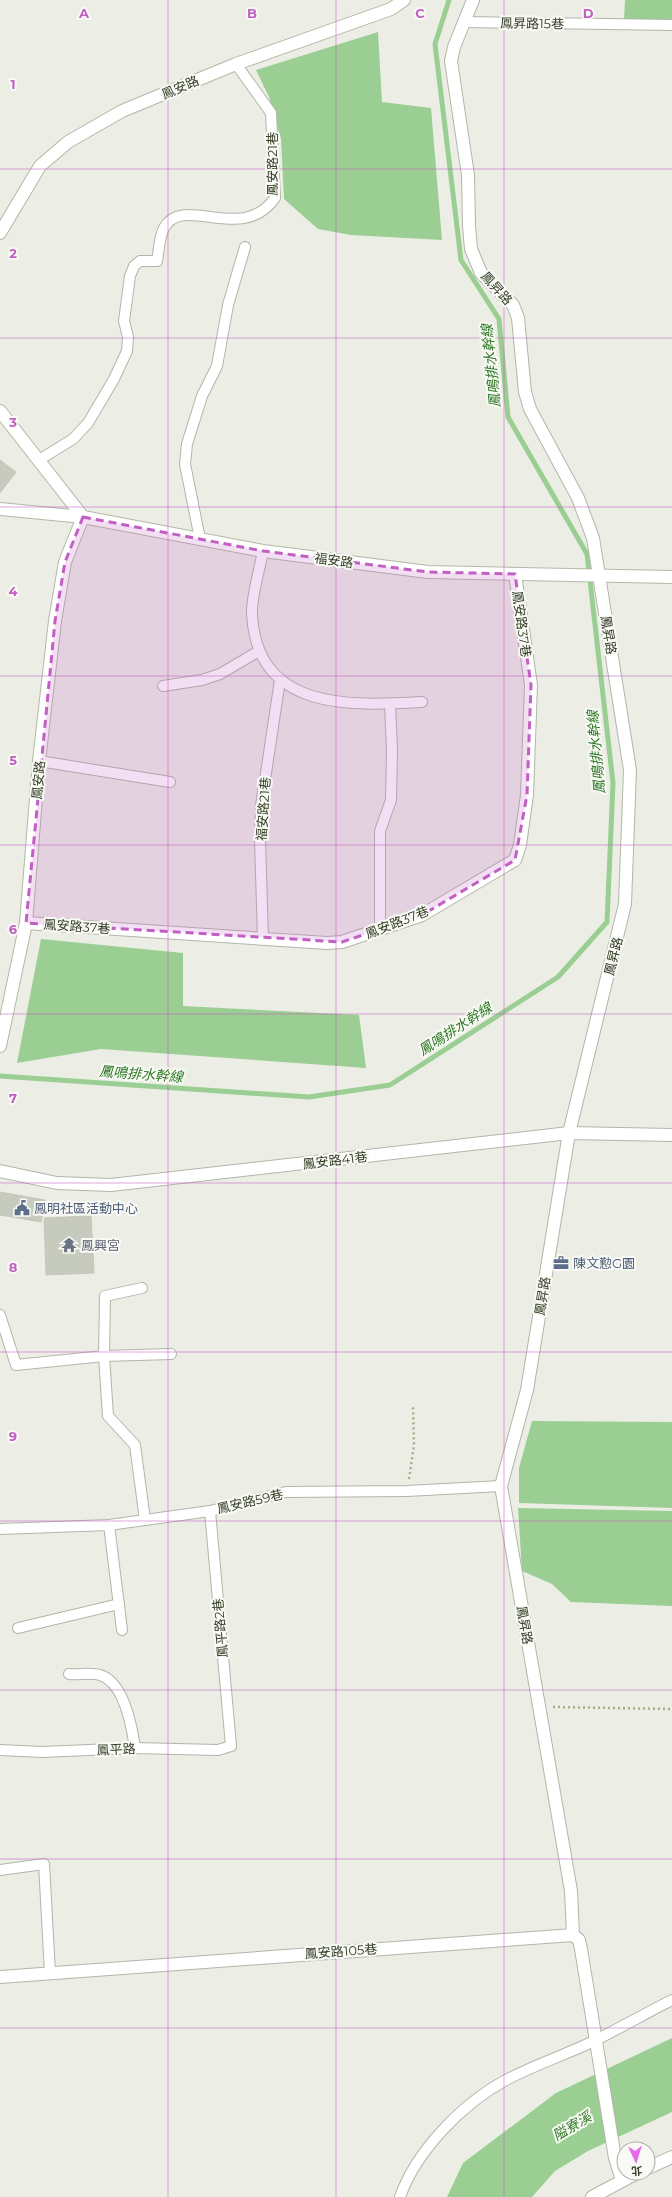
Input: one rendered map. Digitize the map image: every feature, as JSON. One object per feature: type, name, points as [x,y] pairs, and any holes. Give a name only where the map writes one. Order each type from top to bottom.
[{"type":"street","name":"鳳安路","points":[[0,234],[40,166],[68,142],[122,111],[236,64],[391,9],[404,0]]},
{"type":"street","name":"鳳昇路","points":[[473,0],[451,61],[468,175],[471,249],[481,272],[513,305],[518,318],[526,392],[530,409],[578,498],[593,538],[601,577],[630,770],[625,904],[569,1133],[527,1390],[501,1486],[572,1891],[573,1935]]},
{"type":"street","points":[[0,411],[82,517]]},
{"type":"street","name":"福安路","points":[[0,509],[82,517],[263,551],[428,572],[672,578]]},
{"type":"street","name":"鳳安路","points":[[0,1046],[26,923],[39,761],[55,621],[65,562],[82,517]]},
{"type":"street","name":"鳳安路37巷","points":[[26,923],[327,943],[342,942],[422,915],[492,875],[515,860],[518,853],[527,795],[531,685],[515,574]]},
{"type":"street","name":"鳳安路41巷","points":[[0,1171],[57,1184],[111,1185],[569,1133],[672,1134]]},
{"type":"street","points":[[573,1935],[579,1940],[581,1950],[594,2040],[599,2061],[616,2164]]},
{"type":"street","name":"鳳安路105巷","points":[[0,1976],[573,1935]]},
{"type":"street","points":[[656,2164],[672,2157]]},
{"type":"street","points":[[592,2197],[620,2181]]},
{"type":"lane","name":"鳳昇路15巷","points":[[465,22],[672,25]]},
{"type":"lane","name":"鳳安路21巷","points":[[39,460],[73,439],[88,423],[114,379],[127,351],[128,336],[124,321],[130,276],[134,266],[140,261],[157,261],[164,228],[170,220],[177,216],[187,215],[245,219],[267,210],[275,198],[271,113],[236,64]]},
{"type":"lane","points":[[200,539],[185,464],[186,453],[202,396],[217,366],[228,305],[245,247]]},
{"type":"lane","points":[[263,551],[252,613],[258,651],[280,680],[297,692],[319,698],[366,704],[422,702]]},
{"type":"lane","points":[[164,686],[202,680],[220,674],[258,651]]},
{"type":"lane","name":"福安路21巷","points":[[263,939],[260,840],[261,806],[280,680]]},
{"type":"lane","points":[[380,930],[380,831],[390,800],[392,750],[390,704]]},
{"type":"lane","points":[[39,761],[170,782]]},
{"type":"lane","points":[[142,1288],[105,1296],[104,1356],[108,1416],[135,1445],[145,1520]]},
{"type":"lane","points":[[0,1315],[16,1365],[104,1356],[171,1354]]},
{"type":"lane","name":"鳳安路59巷","points":[[0,1529],[109,1525],[210,1510],[286,1492],[407,1491],[501,1486]]},
{"type":"lane","name":"鳳平路2巷","points":[[210,1510],[231,1746]]},
{"type":"lane","points":[[109,1525],[122,1630]]},
{"type":"lane","points":[[18,1628],[119,1604]]},
{"type":"lane","points":[[69,1674],[100,1675],[114,1686],[132,1722],[135,1748]]},
{"type":"lane","name":"鳳平路","points":[[0,1750],[42,1752],[135,1748],[218,1750],[231,1746]]},
{"type":"lane","points":[[0,1870],[44,1864],[50,1973]]},
{"type":"lane","points":[[400,2197],[405,2183],[429,2144],[458,2114],[505,2081],[594,2040],[672,2000]]},
{"type":"path","points":[[407,1491],[414,1445],[412,1406]]},
{"type":"path","points":[[539,1707],[672,1709]]},
{"type":"highlighted area","points":[[83,517],[263,551],[428,572],[515,574],[531,685],[527,795],[515,860],[422,915],[342,942],[26,923],[55,621],[65,562]]},
{"type":"water","points":[[625,0],[672,0],[672,28],[624,21]]},
{"type":"water","points":[[378,32],[382,102],[431,108],[442,240],[351,235],[318,229],[284,199],[281,139],[269,97],[256,70]]},
{"type":"water","points":[[41,939],[183,953],[183,1006],[359,1015],[366,1068],[101,1049],[17,1063]]},
{"type":"water","points":[[532,1421],[672,1422],[672,1508],[519,1503],[519,1468]]},
{"type":"water","points":[[518,1508],[672,1511],[672,1606],[571,1602],[552,1584],[522,1571]]},
{"type":"water","name":"隘寮溪","points":[[672,2038],[672,2112],[588,2151],[555,2171],[532,2197],[447,2197],[463,2163],[556,2093]]},
{"type":"building","points":[[0,460],[16,472],[0,493]]},
{"type":"building","name":"鳳明社區活動中心","points":[[0,1192],[45,1200],[41,1222],[0,1215]]},
{"type":"building","name":"鳳興宮","points":[[91,1216],[94,1273],[46,1275],[44,1218]]},
{"type":"waterway","name":"鳳鳴排水幹線","points":[[0,1076],[309,1097],[390,1085],[558,977],[607,922],[613,783],[587,554],[508,417],[499,319],[461,260],[435,44],[449,0]]},
{"type":"place","name":"鳳明社區活動中心","points":[[22,1208]]},
{"type":"place","name":"鳳興宮","points":[[69,1245]]},
{"type":"place","name":"陳文懃G園","points":[[561,1263]]}]
